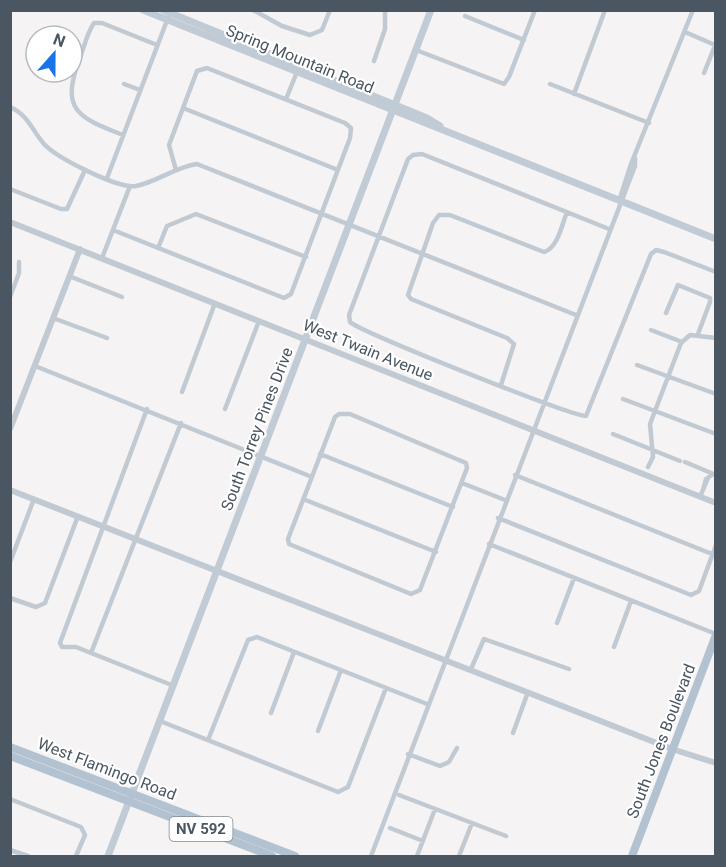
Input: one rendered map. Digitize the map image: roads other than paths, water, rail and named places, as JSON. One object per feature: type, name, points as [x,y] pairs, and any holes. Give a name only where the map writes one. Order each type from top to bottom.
[{"type":"main road","name":"Spring Mountain Road","points":[[144,10],[168,14],[716,239]]},
{"type":"main road","name":"South Torrey Pines Drive","points":[[108,856],[431,10]]},
{"type":"main road","name":"South Jones Boulevard","points":[[632,856],[716,635]]},
{"type":"main road","name":"West Flamingo Road","points":[[13,752],[246,842],[272,856]]},
{"type":"main road","name":"West Flamingo Road","points":[[13,752],[41,762],[56,764],[208,832],[265,845],[295,856]]},
{"type":"street","points":[[253,10],[302,34],[318,33],[326,22],[330,10]]},
{"type":"street","points":[[374,61],[385,29],[385,10]]},
{"type":"street","points":[[416,50],[504,84],[535,10]]},
{"type":"street","points":[[574,94],[605,10]]},
{"type":"street","points":[[370,856],[620,200],[621,190],[693,10]]},
{"type":"street","points":[[107,178],[168,14]]},
{"type":"street","points":[[465,16],[524,40]]},
{"type":"street","points":[[123,135],[83,116],[73,102],[71,85],[94,23],[102,23],[157,45]]},
{"type":"street","points":[[685,32],[715,44],[704,73]]},
{"type":"street","points":[[113,230],[284,298],[288,297],[306,257],[350,138],[351,128],[345,123],[286,99],[207,68],[201,68],[197,70],[169,145],[176,170]]},
{"type":"street","points":[[286,99],[298,69]]},
{"type":"street","points":[[124,84],[140,90]]},
{"type":"street","points":[[550,84],[649,123]]},
{"type":"street","points":[[10,114],[12,107],[28,119],[53,153],[85,170],[107,178],[130,186],[197,164],[576,315]]},
{"type":"street","points":[[183,108],[338,170]]},
{"type":"street","points":[[609,229],[422,154],[413,154],[408,159],[378,237],[349,315],[350,322],[578,416],[586,416],[653,252],[664,252],[716,272]]},
{"type":"street","points":[[10,189],[61,209],[67,209],[85,170]]},
{"type":"street","points":[[102,258],[130,186]]},
{"type":"street","points":[[501,385],[514,344],[507,338],[409,298],[408,289],[421,254],[439,215],[450,215],[548,252],[554,245],[567,212]]},
{"type":"street","points":[[158,248],[167,226],[196,214],[306,257]]},
{"type":"street","name":"West Twain Avenue","points":[[10,222],[716,503]]},
{"type":"street","points":[[10,429],[80,249]]},
{"type":"street","points":[[10,297],[19,273],[19,262]]},
{"type":"street","points":[[69,276],[122,297]]},
{"type":"street","points":[[666,313],[678,285],[710,298],[698,334]]},
{"type":"street","points":[[182,392],[216,303]]},
{"type":"street","points":[[53,318],[107,338]]},
{"type":"street","points":[[225,409],[259,321]]},
{"type":"street","points":[[651,330],[682,342]]},
{"type":"street","points":[[645,475],[653,452],[649,435],[655,411],[682,342],[690,335],[698,334],[716,338]]},
{"type":"street","points":[[638,365],[716,394]]},
{"type":"street","points":[[35,366],[312,477]]},
{"type":"street","points":[[623,399],[716,434]]},
{"type":"street","points":[[147,409],[61,638],[62,647],[69,645],[174,686]]},
{"type":"street","points":[[339,414],[350,414],[466,463],[467,468],[462,483],[436,552],[420,590],[416,594],[400,590],[289,544],[288,539],[320,454],[335,417],[339,414]]},
{"type":"street","points":[[91,653],[181,423]]},
{"type":"street","points":[[613,434],[713,475],[700,497]]},
{"type":"street","points":[[320,454],[453,507]]},
{"type":"street","points":[[515,475],[712,554]]},
{"type":"street","points":[[462,483],[505,500]]},
{"type":"street","points":[[10,490],[445,659],[472,667],[528,692],[672,749],[716,763]]},
{"type":"street","points":[[10,562],[34,499]]},
{"type":"street","points":[[303,499],[436,552]]},
{"type":"street","points":[[10,598],[36,607],[41,606],[78,516]]},
{"type":"street","points":[[498,518],[687,594],[696,594],[716,545]]},
{"type":"street","points":[[489,544],[716,635]]},
{"type":"street","points":[[557,623],[574,578]]},
{"type":"street","points":[[614,647],[631,601]]},
{"type":"street","points":[[208,740],[248,640],[252,638],[294,652],[427,705]]},
{"type":"street","points":[[472,667],[481,642],[488,639],[569,669]]},
{"type":"street","points":[[271,713],[294,652]]},
{"type":"street","points":[[318,731],[341,670]]},
{"type":"street","points":[[160,721],[338,792],[348,787],[386,688]]},
{"type":"street","points":[[513,733],[528,692]]},
{"type":"street","points":[[408,754],[440,766],[449,762],[457,748]]},
{"type":"street","points":[[399,795],[506,836]]},
{"type":"street","points":[[10,799],[81,826],[85,831],[76,856]]},
{"type":"street","points":[[417,856],[435,809]]},
{"type":"street","points":[[460,856],[472,823]]},
{"type":"street","points":[[390,828],[423,841]]},
{"type":"street","points":[[10,850],[26,856]]}]
